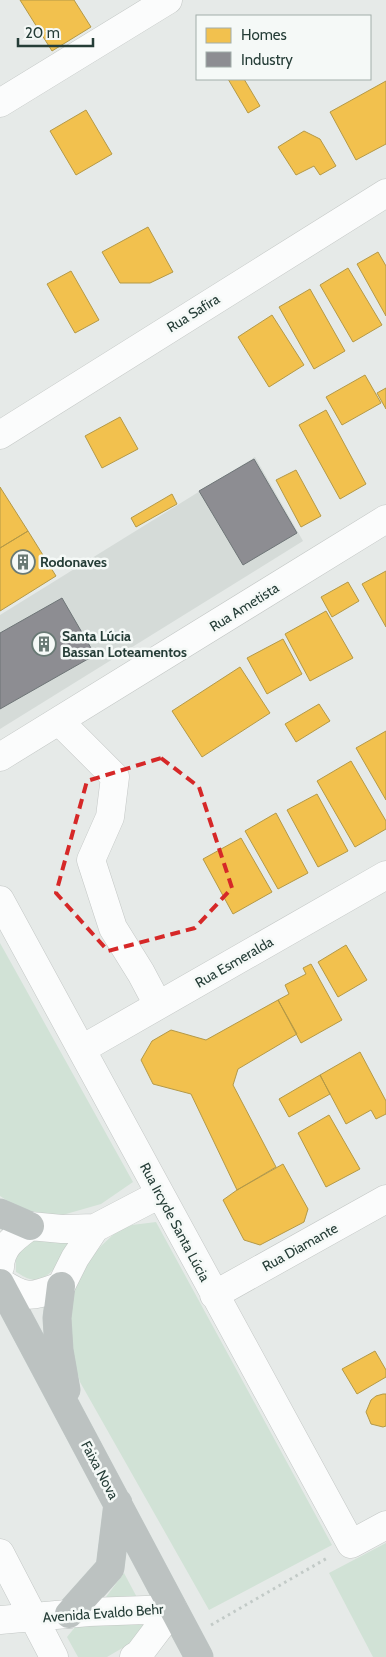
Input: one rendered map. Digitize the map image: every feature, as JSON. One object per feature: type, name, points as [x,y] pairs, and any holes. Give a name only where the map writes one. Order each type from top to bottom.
[{"type":"highway","points":[[0,1213],[30,1226]]},
{"type":"highway","name":"Faixa Nova","points":[[0,1283],[194,1648]]},
{"type":"highway","points":[[61,1286],[57,1318],[59,1350],[70,1414]]},
{"type":"highway","points":[[69,1614],[110,1568],[118,1503]]},
{"type":"street","points":[[0,103],[168,0]]},
{"type":"street","name":"Rua Safira","points":[[0,435],[386,193]]},
{"type":"street","name":"Rua Ametista","points":[[0,757],[386,519]]},
{"type":"street","points":[[59,721],[115,777],[110,817],[91,860],[113,928],[158,1005]]},
{"type":"street","name":"Rua Esmeralda","points":[[82,1049],[386,875]]},
{"type":"street","name":"Rua Ircyde Santa Lúcia","points":[[0,900],[351,1544]]},
{"type":"street","points":[[0,1267],[0,1257],[8,1242],[30,1226],[62,1229],[95,1228],[160,1194]]},
{"type":"street","name":"Rua Diamante","points":[[214,1295],[386,1199]]},
{"type":"street","points":[[0,1283],[19,1294],[37,1295],[61,1286],[75,1258],[95,1228]]},
{"type":"street","points":[[351,1544],[386,1525]]},
{"type":"street","points":[[0,1554],[35,1617],[54,1657]]},
{"type":"street","name":"Avenida Evaldo Behr","points":[[0,1620],[173,1608]]},
{"type":"street","name":"Avenida Evaldo Behr","points":[[134,1657],[139,1654],[173,1608]]},
{"type":"path","points":[[194,1648],[351,1544]]},
{"type":"highlighted area","points":[[161,758],[199,787],[232,888],[195,928],[108,951],[56,893],[87,781]]},
{"type":"shaded area","points":[[255,457],[303,541],[0,729],[0,615]]},
{"type":"green space","points":[[0,943],[133,1182],[101,1204],[59,1216],[20,1209],[0,1196]]},
{"type":"green space","points":[[156,1222],[332,1545],[209,1610],[80,1382],[69,1344],[69,1302],[80,1270],[116,1232],[132,1225]]},
{"type":"green space","points":[[36,1237],[76,1237],[57,1266],[44,1277],[37,1279],[28,1278],[16,1272],[16,1259],[19,1250]]},
{"type":"green space","points":[[386,1543],[386,1657],[373,1657],[329,1573]]},
{"type":"green space","points":[[124,1573],[141,1605],[100,1605]]},
{"type":"green space","points":[[145,1624],[131,1643],[107,1657],[78,1657],[67,1637],[76,1626]]},
{"type":"building: Homes","points":[[20,0],[74,0],[91,27],[52,51]]},
{"type":"building: Homes","points":[[229,80],[245,80],[260,106],[248,113]]},
{"type":"building: Homes","points":[[386,81],[386,144],[356,160],[330,112]]},
{"type":"building: Homes","points":[[86,110],[112,154],[76,175],[50,131]]},
{"type":"building: Homes","points":[[304,131],[320,139],[336,166],[320,175],[314,166],[296,175],[278,147]]},
{"type":"building: Homes","points":[[148,227],[173,272],[150,283],[120,283],[102,252]]},
{"type":"building: Homes","points":[[378,252],[386,266],[386,316],[357,264]]},
{"type":"building: Homes","points":[[348,268],[382,325],[353,342],[320,285]]},
{"type":"building: Homes","points":[[71,271],[99,320],[75,333],[47,284]]},
{"type":"building: Homes","points":[[310,289],[345,351],[314,369],[279,307]]},
{"type":"building: Homes","points":[[272,315],[304,365],[269,387],[238,337]]},
{"type":"building: Homes","points":[[365,375],[381,403],[342,425],[326,397]]},
{"type":"building: Homes","points":[[386,388],[386,409],[377,393]]},
{"type":"building: Homes","points":[[326,410],[366,484],[340,499],[299,425]]},
{"type":"building: Homes","points":[[120,417],[138,449],[102,468],[85,436]]},
{"type":"building: Homes","points":[[296,470],[321,516],[301,527],[276,480]]},
{"type":"building: Homes","points":[[0,487],[28,531],[0,548]]},
{"type":"building: Homes","points":[[172,494],[177,504],[136,527],[131,518]]},
{"type":"building: Homes","name":"Rodonaves","points":[[28,531],[56,576],[0,611],[0,548]]},
{"type":"building: Homes","points":[[386,571],[386,627],[362,584]]},
{"type":"building: Homes","points":[[348,582],[359,601],[332,617],[321,597]]},
{"type":"building: Homes","points":[[326,611],[353,658],[310,681],[285,634]]},
{"type":"building: Homes","points":[[283,639],[302,674],[267,694],[247,658]]},
{"type":"building: Homes","points":[[240,667],[270,713],[202,757],[172,711]]},
{"type":"building: Homes","points":[[319,704],[330,721],[296,742],[285,724]]},
{"type":"building: Homes","points":[[386,731],[386,800],[356,748]]},
{"type":"building: Homes","points":[[351,761],[386,821],[386,829],[355,847],[317,781]]},
{"type":"building: Homes","points":[[317,794],[348,851],[318,867],[287,810]]},
{"type":"building: Homes","points":[[276,813],[308,873],[278,889],[245,831]]},
{"type":"building: Homes","points":[[241,838],[272,892],[233,914],[203,859]]},
{"type":"building: Homes","points":[[346,945],[367,980],[338,997],[318,962]]},
{"type":"building: Homes","points":[[311,964],[342,1020],[301,1043],[278,1000],[289,994],[285,985],[306,974],[303,968]]},
{"type":"building: Homes","points":[[278,1000],[297,1034],[238,1069],[233,1085],[276,1167],[237,1190],[191,1094],[153,1084],[141,1060],[152,1041],[171,1030],[206,1040]]},
{"type":"building: Homes","points":[[360,1052],[386,1101],[386,1114],[376,1119],[371,1110],[346,1124],[320,1075]]},
{"type":"building: Homes","points":[[320,1075],[330,1094],[289,1117],[279,1099]]},
{"type":"building: Homes","points":[[329,1115],[360,1169],[326,1187],[298,1133]]},
{"type":"building: Homes","points":[[283,1164],[308,1209],[304,1222],[260,1245],[244,1240],[223,1200]]},
{"type":"building: Homes","points":[[375,1351],[386,1370],[386,1377],[357,1394],[342,1369]]},
{"type":"building: Homes","points":[[386,1394],[386,1426],[383,1427],[371,1424],[366,1412],[371,1400]]},
{"type":"building: Industry","points":[[254,459],[297,533],[243,565],[199,491]]},
{"type":"building: Industry","name":"Santa Lúcia Bassan Loteamentos","points":[[62,598],[95,655],[0,709],[0,633]]},
{"type":"place","name":"Rodonaves","points":[[23,562]]},
{"type":"place","name":"Santa Lúcia Bassan Loteamentos","points":[[44,644]]}]
